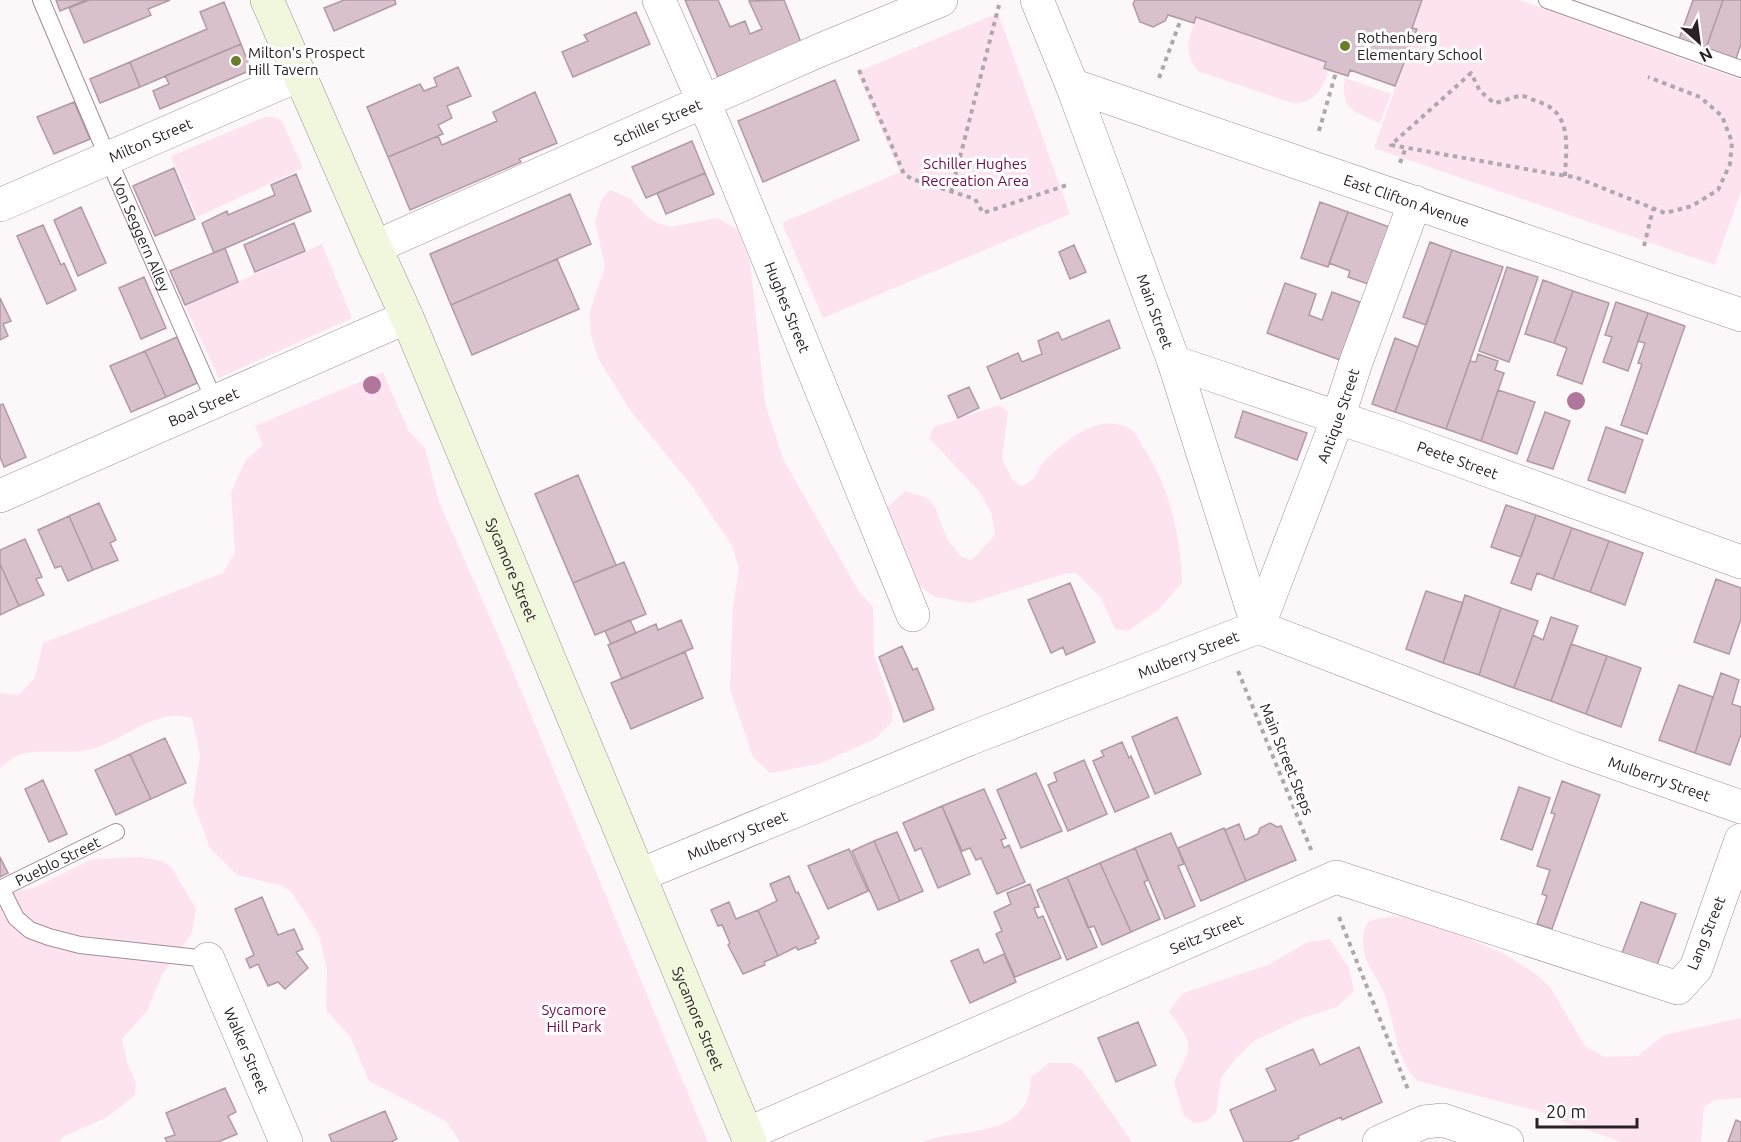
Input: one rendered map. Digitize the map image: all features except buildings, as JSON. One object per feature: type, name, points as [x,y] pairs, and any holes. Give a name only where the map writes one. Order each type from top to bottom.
[{"type":"main road","name":"Sycamore Street","points":[[267,0],[407,317],[748,1138]]},
{"type":"street","name":"Hughes Street","points":[[659,0],[913,615]]},
{"type":"street","name":"Schiller Street","points":[[375,247],[941,0]]},
{"type":"street","name":"Main Street","points":[[1037,0],[1174,362],[1258,627]]},
{"type":"street","name":"Milton Street","points":[[0,205],[299,75]]},
{"type":"street","name":"East Clifton Avenue","points":[[1071,85],[1741,315]]},
{"type":"street","name":"Antique Street","points":[[1258,627],[1338,418],[1356,362],[1415,202]]},
{"type":"street","name":"Boal Street","points":[[0,496],[407,317]]},
{"type":"street","name":"Peete Street","points":[[1174,362],[1398,438],[1741,562]]},
{"type":"street","name":"Mulberry Street","points":[[640,875],[969,739],[1258,627],[1573,748],[1741,807]]},
{"type":"street","name":"Lang Street","points":[[1678,988],[1696,968],[1741,840]]},
{"type":"street","name":"Seitz Street","points":[[748,1138],[1336,877],[1678,988]]},
{"type":"street","name":"Walker Street","points":[[208,959],[286,1142]]},
{"type":"street","points":[[1379,1142],[1424,1122],[1443,1120],[1507,1142]]},
{"type":"lane","name":"Von Seggern Alley","points":[[41,0],[216,402]]},
{"type":"lane","points":[[1547,0],[1741,69]]},
{"type":"lane","name":"Pueblo Street","points":[[1,888],[116,832]]},
{"type":"lane","points":[[1,888],[16,918],[30,930],[49,937],[80,945],[208,959]]},
{"type":"path","points":[[951,192],[999,4]]},
{"type":"path","points":[[1159,78],[1181,19]]},
{"type":"path","points":[[857,64],[904,174],[912,179],[975,199],[983,213],[1067,185]]},
{"type":"path","points":[[1319,131],[1336,72]]},
{"type":"path","points":[[1565,176],[1567,131],[1560,117],[1545,104],[1521,96],[1506,102],[1494,103],[1480,92],[1471,72],[1391,145],[1565,176],[1575,177],[1665,213],[1692,206],[1718,190],[1730,164],[1732,141],[1722,116],[1700,97],[1648,77]]},
{"type":"path","points":[[1398,170],[1406,147]]},
{"type":"path","points":[[1643,250],[1653,209]]},
{"type":"path","name":"Main Street Steps","points":[[1236,667],[1316,861]]},
{"type":"path","points":[[1339,917],[1413,1101]]},
{"type":"green space","points":[[1422,0],[1519,0],[1741,80],[1741,191],[1715,265],[1374,148],[1416,29],[1412,28]]},
{"type":"green space","name":"Schiller Hughes Recreation Area","points":[[998,13],[1070,214],[823,318],[782,223],[900,172],[857,72]]},
{"type":"green space","points":[[1196,17],[1326,62],[1324,68],[1329,70],[1321,89],[1307,101],[1292,103],[1198,71],[1188,51]]},
{"type":"green space","points":[[1345,78],[1391,94],[1380,123],[1357,113],[1347,103]]},
{"type":"green space","points":[[265,117],[274,117],[282,121],[303,168],[197,217],[171,156]]},
{"type":"green space","points":[[610,190],[631,199],[646,216],[671,227],[717,218],[737,229],[750,261],[765,403],[783,459],[858,590],[873,607],[874,654],[893,710],[892,722],[875,739],[819,764],[770,773],[753,757],[730,689],[733,606],[739,568],[732,546],[692,486],[630,410],[598,358],[591,335],[590,311],[605,267],[595,221],[602,199]]},
{"type":"green space","points":[[322,244],[352,318],[219,378],[185,306]]},
{"type":"green space","name":"Sycamore Hill Park","points":[[383,372],[408,430],[425,448],[439,502],[500,640],[708,1142],[460,1142],[446,1121],[369,1081],[350,1036],[326,1010],[327,970],[319,935],[292,893],[283,886],[237,875],[210,848],[193,802],[200,754],[192,718],[164,717],[111,742],[83,751],[25,753],[0,768],[0,693],[19,695],[35,677],[43,643],[223,573],[235,553],[231,492],[246,460],[263,445],[255,426]]},
{"type":"green space","points":[[999,405],[1008,412],[1002,459],[1012,479],[1021,486],[1033,479],[1045,461],[1066,442],[1089,428],[1100,425],[1123,425],[1133,431],[1152,462],[1172,512],[1179,548],[1182,583],[1159,609],[1128,631],[1115,629],[1101,598],[1076,573],[1064,574],[970,603],[935,597],[915,583],[889,519],[888,507],[905,491],[927,498],[935,507],[947,539],[961,557],[972,560],[995,535],[991,512],[978,490],[929,438],[934,427]]},
{"type":"green space","points":[[140,857],[163,861],[172,868],[196,909],[192,933],[162,975],[147,1011],[122,1039],[127,1062],[136,1083],[135,1095],[106,1118],[62,1137],[60,1142],[0,1142],[0,892],[36,887],[92,859]]},
{"type":"green space","points":[[1415,915],[1502,953],[1532,971],[1550,987],[1585,1046],[1604,1057],[1638,1056],[1664,1035],[1741,1018],[1741,1098],[1714,1100],[1704,1107],[1701,1142],[1622,1142],[1538,1111],[1418,1081],[1410,1072],[1400,1052],[1385,995],[1368,963],[1363,944],[1364,932],[1369,921]]},
{"type":"green space","points":[[1330,939],[1349,968],[1354,991],[1337,1007],[1302,1018],[1254,1041],[1236,1058],[1221,1078],[1216,1113],[1206,1121],[1194,1123],[1184,1116],[1174,1082],[1188,1052],[1188,1045],[1187,1039],[1169,1011],[1183,993],[1268,965],[1308,942]]},
{"type":"green space","points":[[1049,1063],[1072,1063],[1082,1070],[1132,1142],[923,1142],[981,1130],[1008,1121],[1019,1112],[1027,1100],[1031,1077]]},
{"type":"place","name":"Rothenberg Elementary School","points":[[1345,46]]},
{"type":"place","name":"Milton's Prospect Hill Tavern","points":[[236,61]]}]
